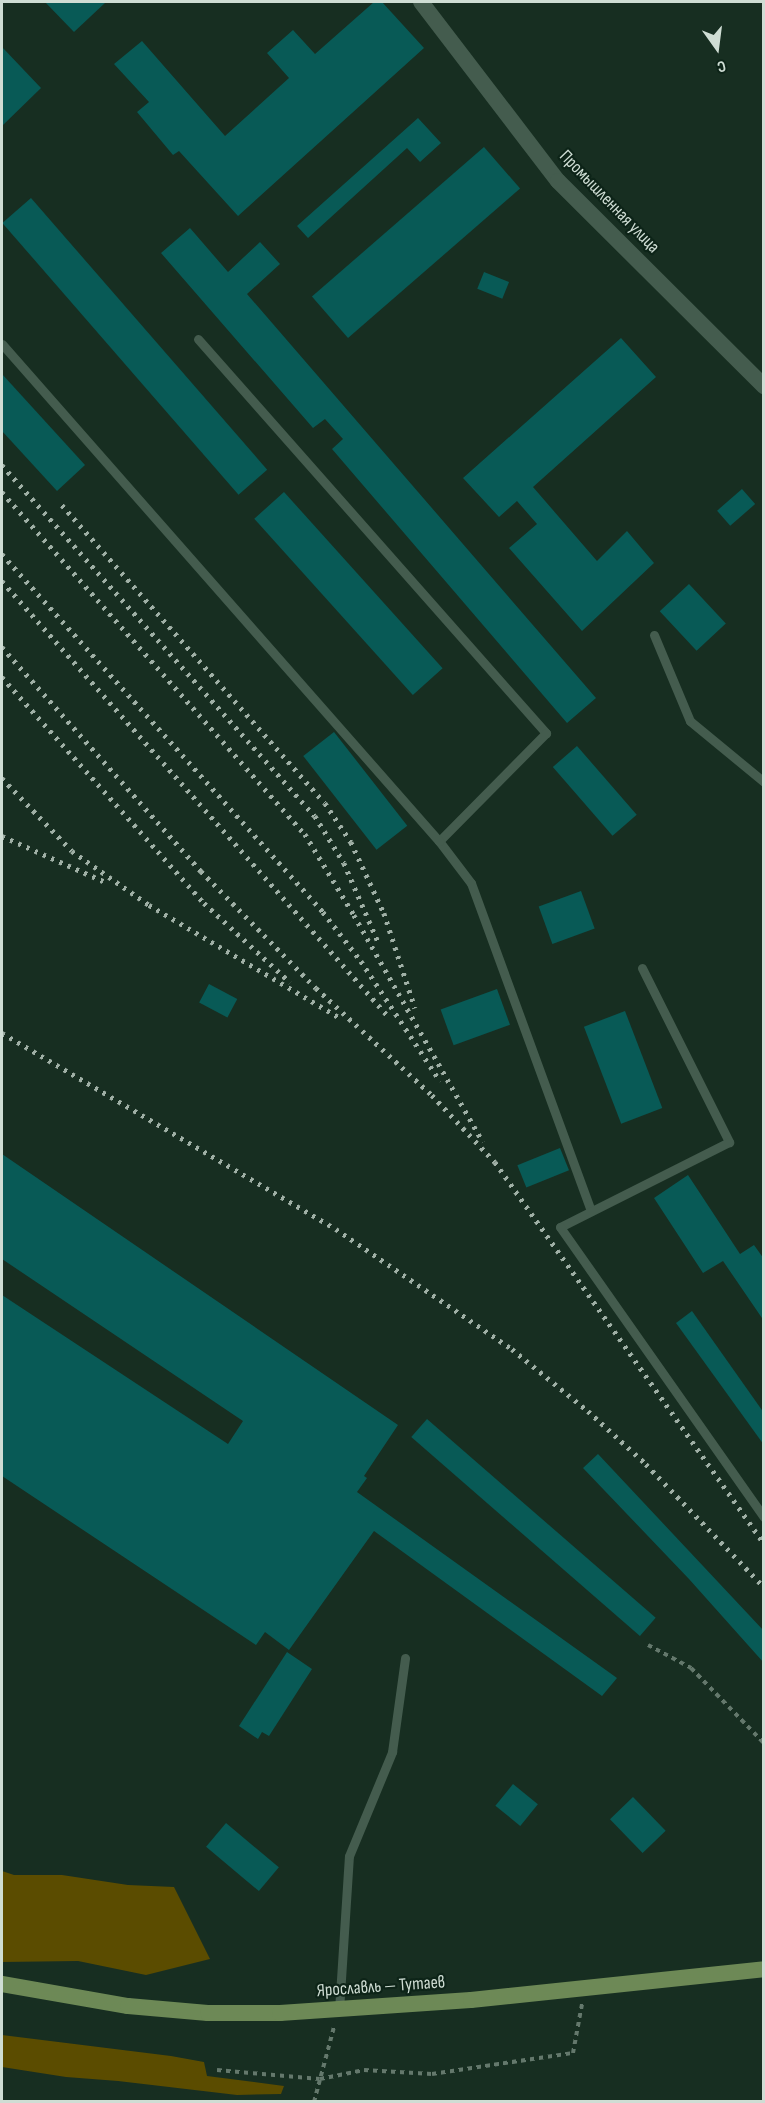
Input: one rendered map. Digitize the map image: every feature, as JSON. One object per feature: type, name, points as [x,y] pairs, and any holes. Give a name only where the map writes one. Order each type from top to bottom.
[{"type":"main road","name":"Ярославль — Тутаев","points":[[2,1984],[128,2006],[208,2013],[339,2010],[764,1969]]},
{"type":"street","name":"Промышленная улица","points":[[421,2],[558,181],[764,386]]},
{"type":"lane","points":[[198,339],[546,733],[439,841]]},
{"type":"lane","points":[[2,344],[439,841],[471,883],[591,1211]]},
{"type":"lane","points":[[654,635],[690,721],[764,782]]},
{"type":"lane","points":[[642,968],[729,1143],[560,1227],[764,1517]]},
{"type":"lane","points":[[339,2010],[350,1856],[392,1752],[405,1658]]},
{"type":"path","points":[[648,1645],[691,1668],[764,1743]]},
{"type":"path","points":[[217,2070],[320,2079],[364,2070],[432,2074],[573,2053],[585,1988]]},
{"type":"path","points":[[314,2102],[339,2010]]},
{"type":"shaded area","points":[[2,1871],[14,1875],[62,1875],[128,1885],[174,1887],[210,1959],[146,1975],[78,1961],[2,1962]]},
{"type":"shaded area","points":[[2,2035],[171,2056],[204,2062],[207,2076],[284,2086],[281,2094],[237,2095],[66,2077],[2,2067]]},
{"type":"building","points":[[45,2],[106,2],[74,32]]},
{"type":"building","points":[[374,2],[382,2],[424,48],[238,216],[179,151],[173,155],[137,112],[149,102],[114,64],[142,41],[225,136],[289,78],[267,53],[293,30],[315,54]]},
{"type":"building","points":[[2,47],[41,88],[2,126]]},
{"type":"building","points":[[418,118],[441,143],[420,162],[407,148],[308,238],[297,226]]},
{"type":"building","points":[[484,147],[520,189],[348,338],[312,297]]},
{"type":"building","points":[[31,198],[267,470],[239,495],[2,223]]},
{"type":"building","points":[[190,228],[228,272],[260,242],[280,264],[247,294],[596,698],[567,723],[332,449],[343,439],[325,419],[313,428],[161,253]]},
{"type":"building","points":[[484,272],[509,282],[502,299],[477,289]]},
{"type":"building","points":[[621,338],[656,377],[533,487],[597,561],[627,531],[654,563],[582,631],[509,548],[537,524],[517,501],[499,517],[463,478]]},
{"type":"building","points":[[2,374],[85,465],[57,491],[2,431]]},
{"type":"building","points":[[742,489],[755,504],[730,526],[717,511]]},
{"type":"building","points":[[284,492],[443,668],[413,695],[254,519]]},
{"type":"building","points":[[689,584],[726,623],[697,651],[660,611]]},
{"type":"building","points":[[334,732],[407,826],[377,850],[303,756]]},
{"type":"building","points":[[577,746],[637,815],[613,836],[553,767]]},
{"type":"building","points":[[581,891],[595,929],[552,944],[539,906]]},
{"type":"building","points":[[209,984],[237,999],[227,1018],[199,1003]]},
{"type":"building","points":[[497,989],[510,1025],[454,1045],[441,1010]]},
{"type":"building","points":[[625,1011],[662,1108],[621,1124],[584,1027]]},
{"type":"building","points":[[560,1148],[569,1170],[526,1187],[517,1165]]},
{"type":"building","points":[[2,1154],[398,1425],[364,1476],[367,1478],[357,1492],[617,1678],[602,1696],[374,1531],[289,1650],[265,1632],[256,1645],[2,1476],[2,1295],[228,1444],[243,1421],[2,1259]]},
{"type":"building","points":[[688,1175],[740,1254],[754,1245],[764,1259],[764,1321],[723,1261],[703,1273],[654,1198]]},
{"type":"building","points":[[692,1311],[764,1413],[764,1445],[676,1323]]},
{"type":"building","points":[[427,1419],[656,1618],[640,1636],[411,1437]]},
{"type":"building","points":[[598,1454],[764,1631],[764,1663],[689,1579],[583,1468]]},
{"type":"building","points":[[287,1652],[312,1669],[269,1736],[262,1732],[258,1739],[239,1726]]},
{"type":"building","points":[[513,1784],[538,1804],[520,1826],[495,1806]]},
{"type":"building","points":[[633,1797],[666,1831],[643,1853],[610,1819]]},
{"type":"building","points":[[226,1823],[279,1867],[259,1891],[206,1847]]},
{"type":"railway","points":[[2,465],[315,816],[344,863],[379,944]]},
{"type":"railway","points":[[2,492],[305,834],[354,915],[483,1142]]},
{"type":"railway","points":[[62,505],[325,803],[351,842],[384,913],[415,1008]]},
{"type":"railway","points":[[2,554],[323,912],[361,961],[440,1081]]},
{"type":"railway","points":[[2,581],[388,1016]]},
{"type":"railway","points":[[2,647],[201,871],[316,988],[432,1095],[495,1162],[764,1544]]},
{"type":"railway","points":[[2,677],[204,903],[290,982]]},
{"type":"railway","points":[[2,778],[72,851],[149,905],[342,1019]]},
{"type":"railway","points":[[2,836],[103,881]]},
{"type":"railway","points":[[2,1033],[336,1229],[512,1349],[588,1411],[646,1464],[764,1587]]}]
